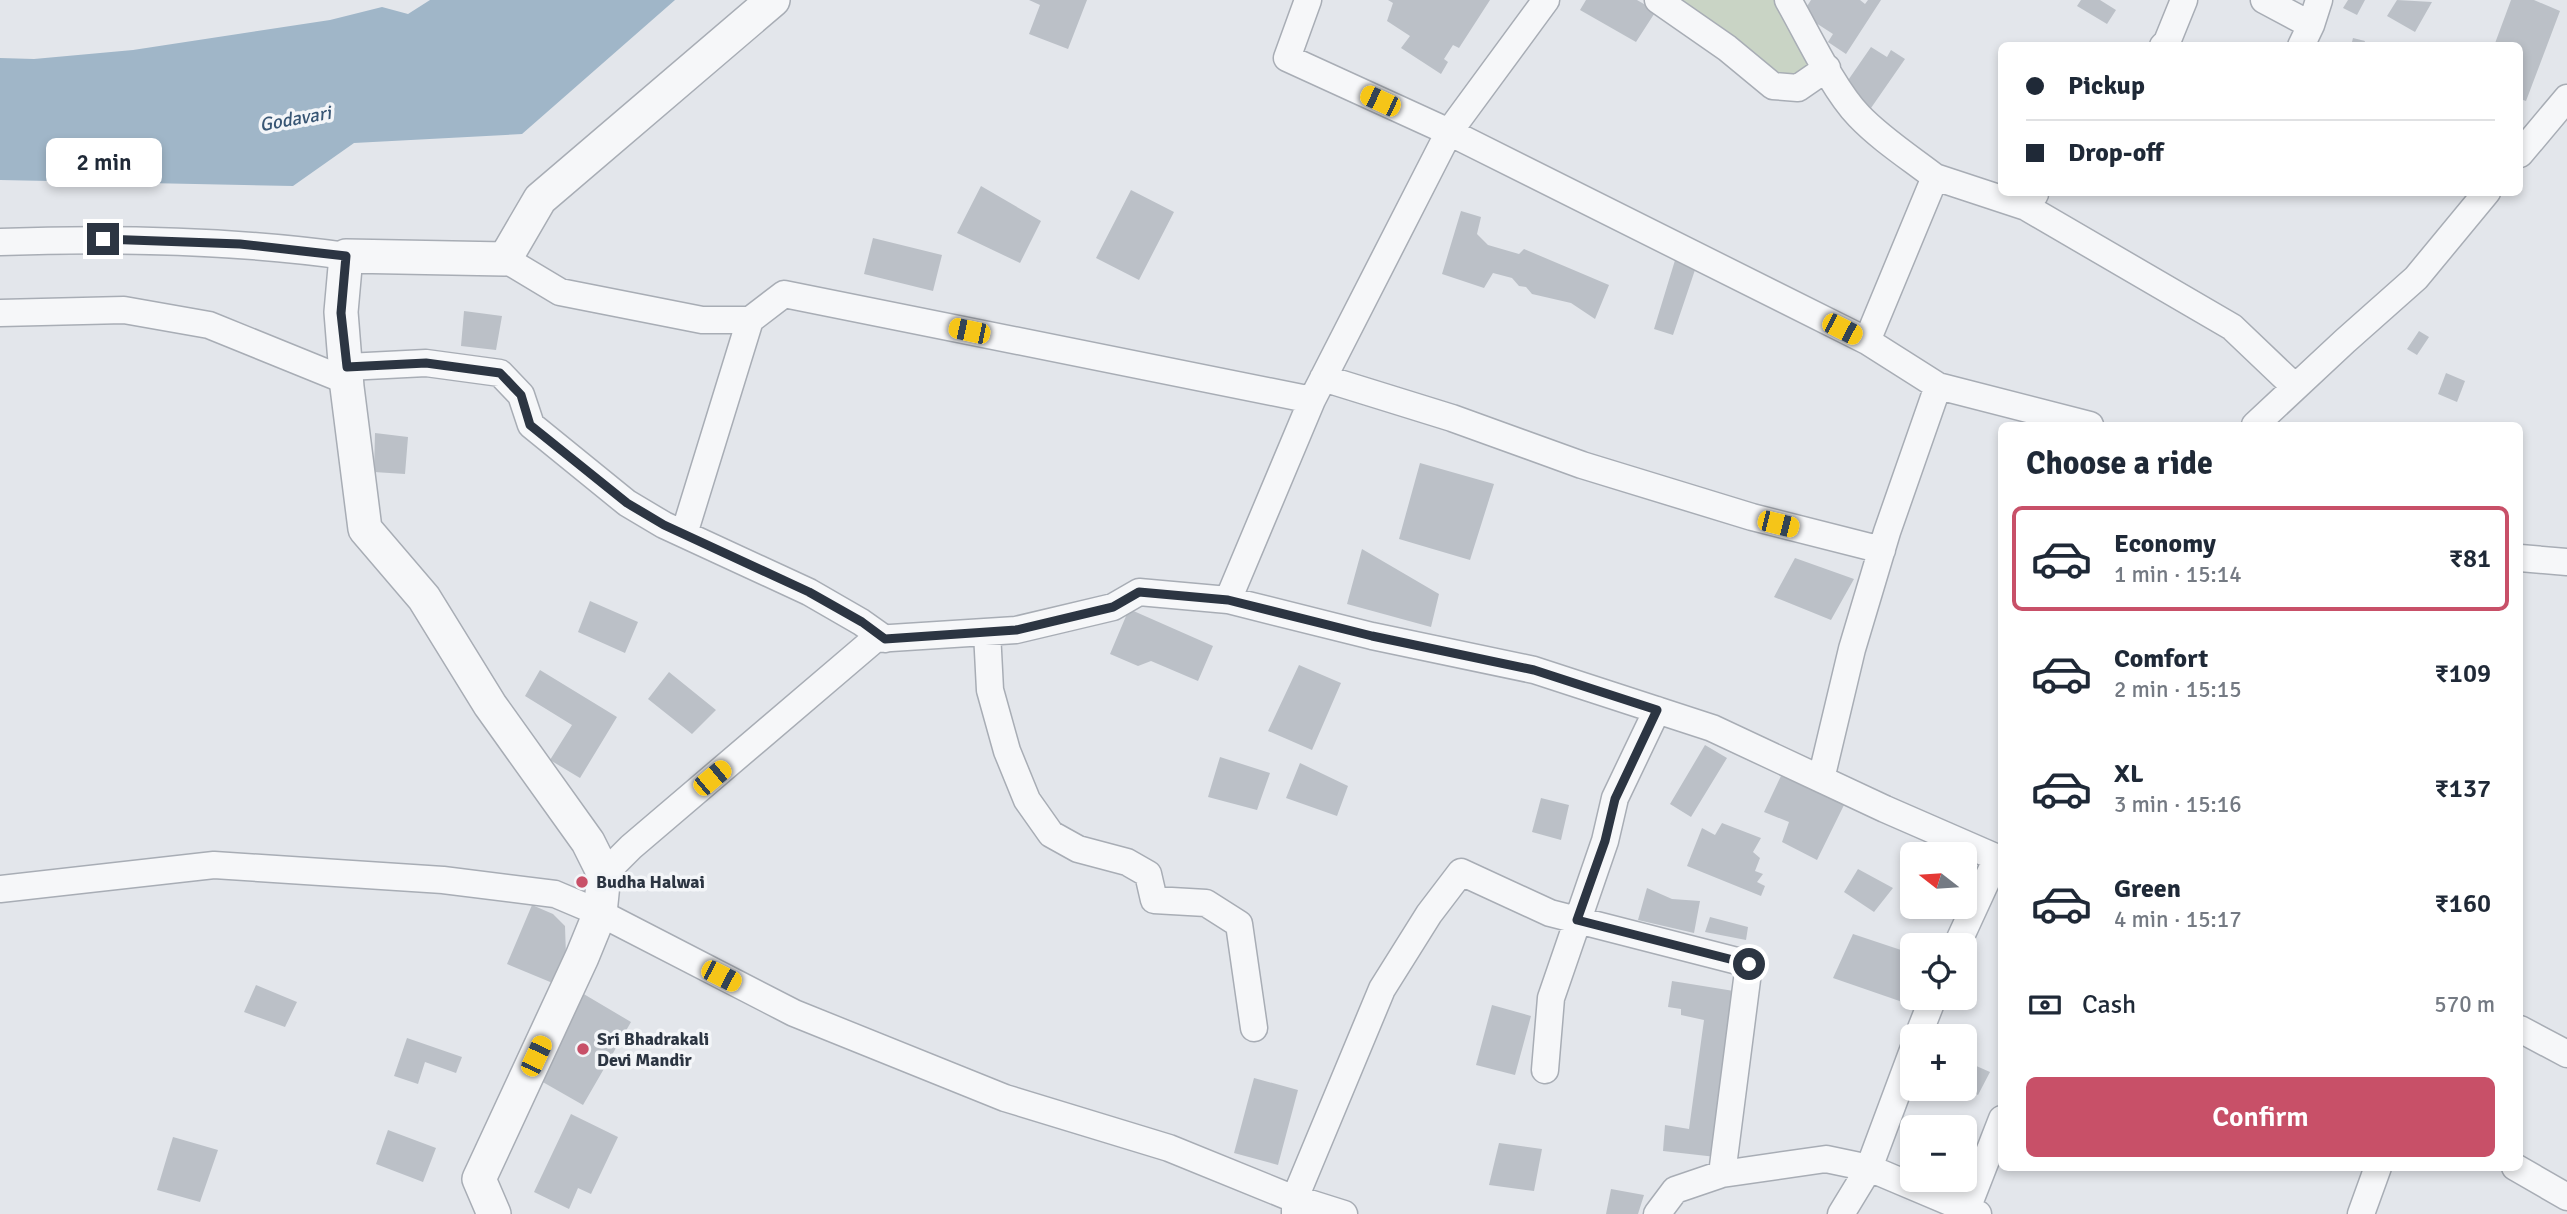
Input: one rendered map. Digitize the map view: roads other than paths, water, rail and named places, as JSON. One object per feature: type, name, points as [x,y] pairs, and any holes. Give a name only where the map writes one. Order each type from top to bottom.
[{"type":"street","points":[[505,259],[541,199],[773,0]]},
{"type":"street","points":[[1308,0],[1287,58],[1449,132],[1867,341],[1938,386],[2078,422]]},
{"type":"street","points":[[1228,600],[1318,389],[1449,132],[1546,0]]},
{"type":"street","points":[[1658,0],[1727,48],[1773,86],[1798,88],[1826,68]]},
{"type":"street","points":[[1788,0],[1826,68],[1857,114],[1935,177],[1998,192]]},
{"type":"street","points":[[2167,42],[2184,0]]},
{"type":"street","points":[[2264,0],[2306,35],[2319,0]]},
{"type":"street","points":[[2523,150],[2567,98]]},
{"type":"street","points":[[1867,341],[1935,177]]},
{"type":"street","points":[[2258,422],[2416,278],[2484,196]]},
{"type":"street","points":[[2031,200],[2232,327],[2295,387]]},
{"type":"street","points":[[0,242],[103,239],[213,243],[346,256],[505,259],[560,292],[702,320],[750,320]]},
{"type":"street","points":[[346,256],[341,313],[365,529],[424,598],[490,705],[588,842],[604,874],[600,913],[480,1179],[494,1214]]},
{"type":"street","points":[[684,534],[750,320],[785,294],[1318,389],[1452,418],[1582,464],[1752,517],[1882,550]]},
{"type":"street","points":[[0,313],[124,310],[209,324],[347,374],[426,363],[500,373],[521,395],[530,425],[627,503],[684,534],[809,592],[862,622],[885,639]]},
{"type":"street","points":[[1821,779],[1852,649],[1882,550],[1938,386]]},
{"type":"street","points":[[2523,558],[2567,562]]},
{"type":"street","points":[[604,874],[631,847],[875,639],[1016,630],[1113,607],[1139,592],[1228,600],[1372,636],[1534,670],[1712,728],[1998,858]]},
{"type":"street","points":[[988,632],[990,690],[1007,751],[1027,800],[1051,834],[1079,849],[1127,862],[1148,874],[1154,900],[1206,903],[1239,924],[1254,1028]]},
{"type":"street","points":[[1545,1070],[1551,999],[1605,841],[1615,799],[1657,710]]},
{"type":"street","points":[[1963,933],[1998,863]]},
{"type":"street","points":[[0,889],[214,865],[443,880],[555,894],[600,913],[794,1013],[1005,1098],[1169,1149],[1295,1206],[1344,1214]]},
{"type":"street","points":[[1295,1206],[1382,989],[1429,914],[1461,872],[1550,914],[1749,964],[1723,1174]]},
{"type":"street","points":[[2523,1031],[2567,1054]]},
{"type":"street","points":[[1841,1214],[1869,1168],[1900,1084]]},
{"type":"street","points":[[1657,1214],[1675,1190],[1723,1174],[1826,1159],[1869,1168],[1970,1213],[1998,1131]]},
{"type":"street","points":[[2361,1214],[2377,1171]]},
{"type":"street","points":[[2522,1171],[2567,1197]]},
{"type":"water","name":"Godavari","points":[[430,0],[675,0],[522,134],[354,143],[293,186],[0,180],[0,58],[34,59],[133,50],[330,20],[382,7],[408,14]]},
{"type":"place","name":"Budha Halwai","points":[[582,882]]},
{"type":"place","name":"Sri Bhadrakali Devi Mandir","points":[[583,1049]]}]
